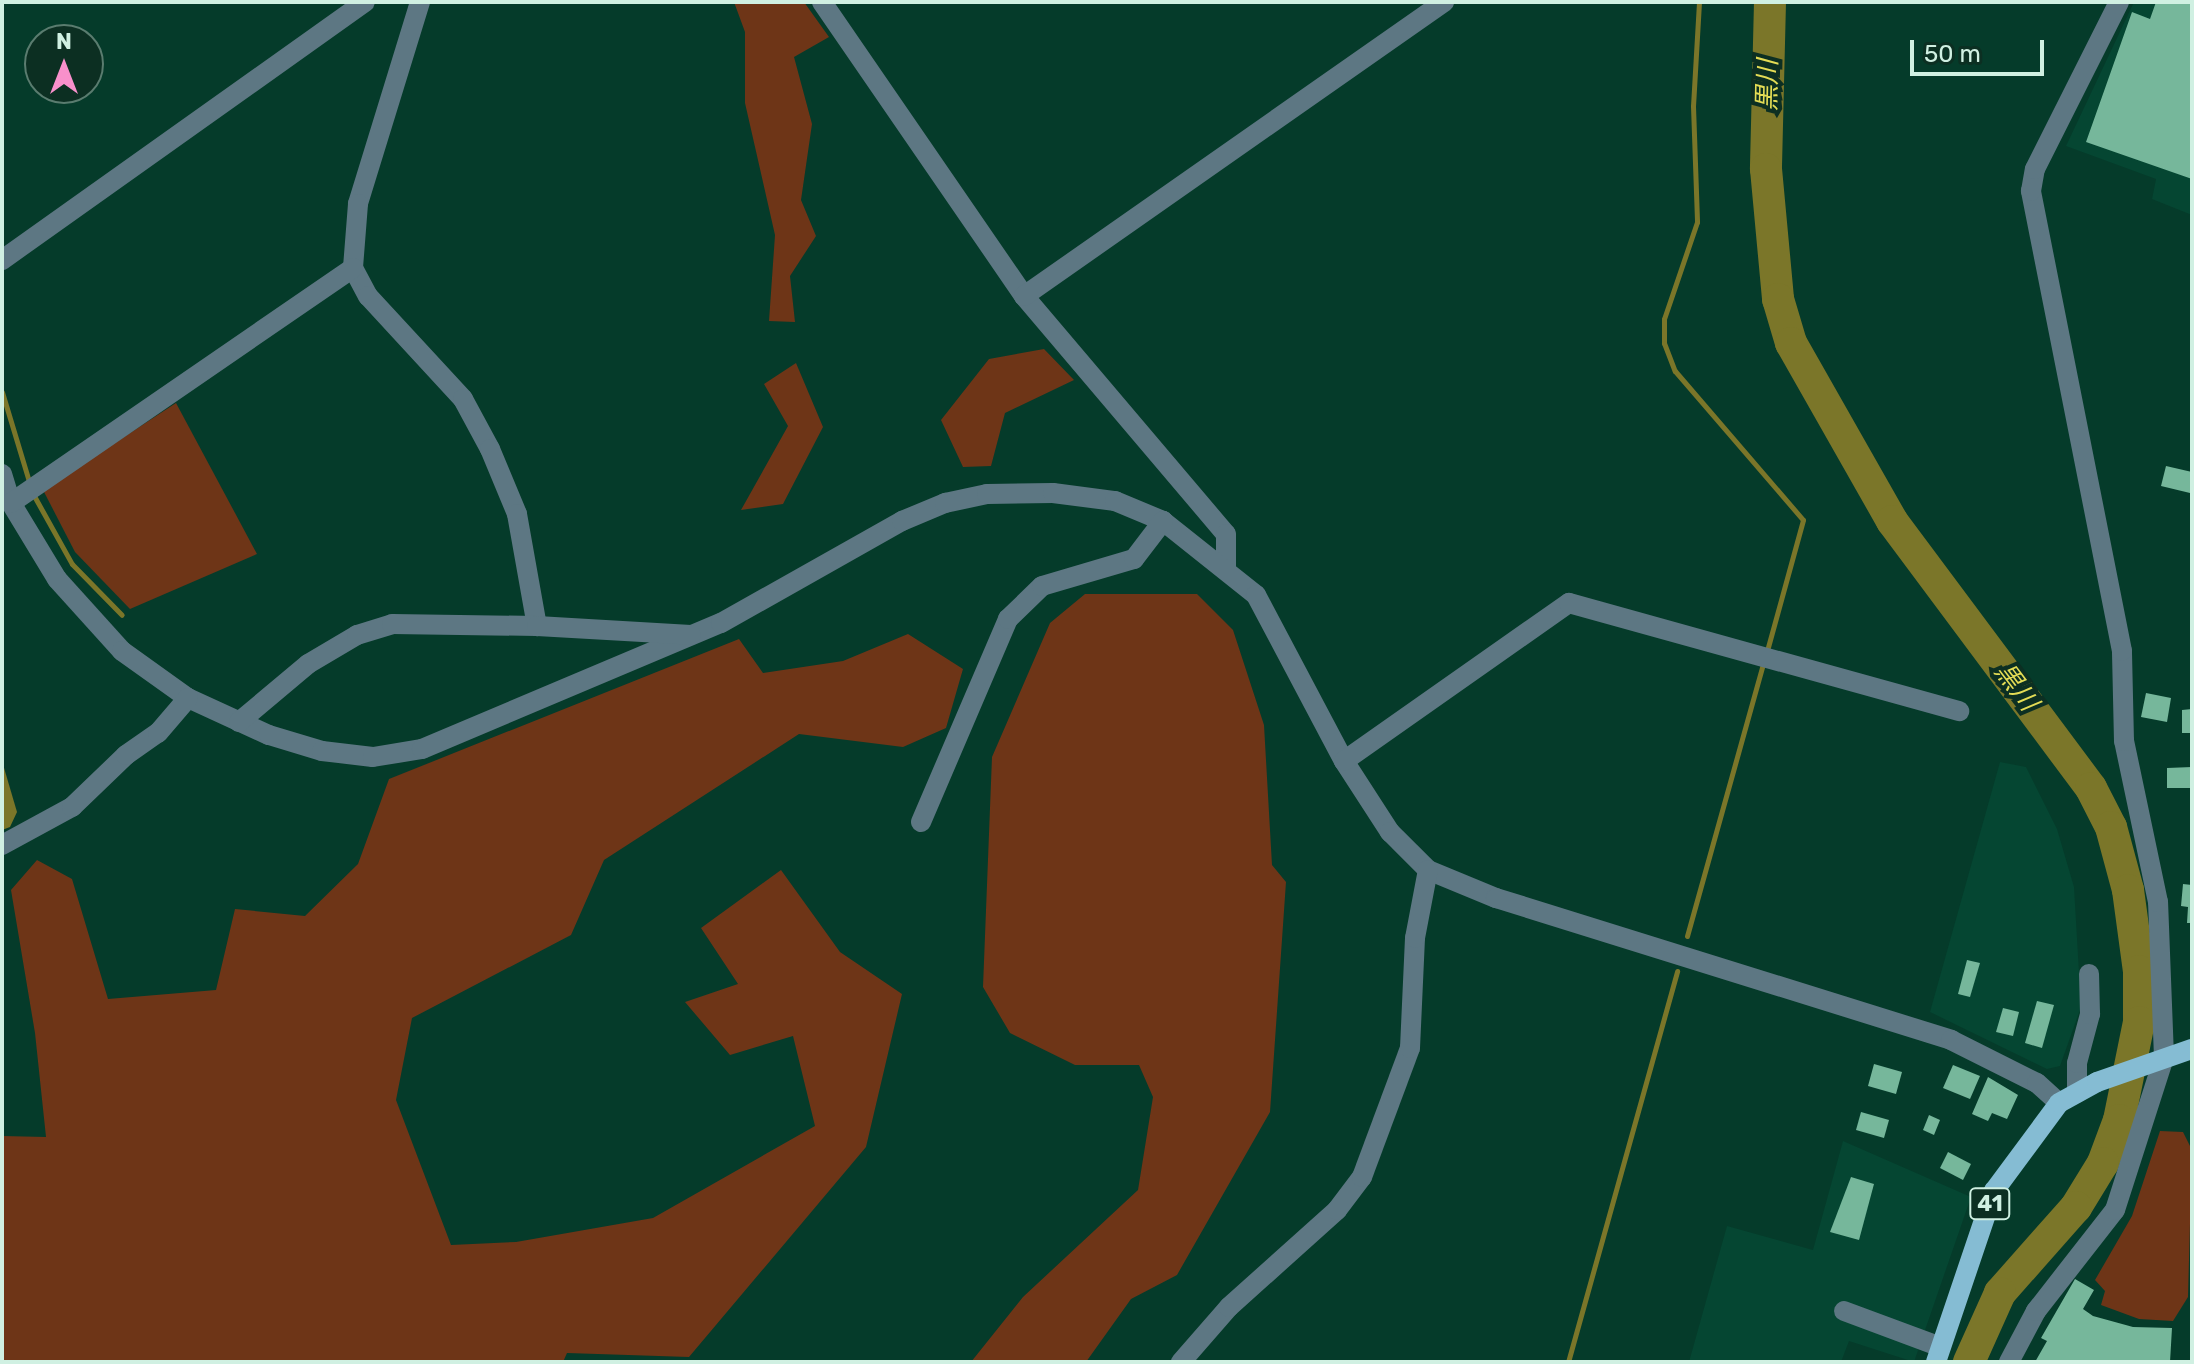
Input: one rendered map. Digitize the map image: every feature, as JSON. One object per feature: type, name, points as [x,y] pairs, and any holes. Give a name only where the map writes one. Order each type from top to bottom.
[{"type":"main road","name":"41","points":[[1939,1355],[1994,1191],[2059,1103],[2097,1082],[2192,1049]]},
{"type":"street","points":[[2,260],[365,2]]},
{"type":"street","points":[[420,2],[358,204],[353,268],[368,296],[463,399],[490,449],[517,514],[537,626]]},
{"type":"street","points":[[822,2],[1024,296],[1226,534],[1226,567]]},
{"type":"street","points":[[1024,296],[1444,2]]},
{"type":"street","points":[[2009,1362],[2036,1311],[2115,1210],[2158,1059],[2158,902],[2124,741],[2122,651],[2031,191],[2035,169],[2119,2]]},
{"type":"street","points":[[11,503],[353,268]]},
{"type":"street","points":[[2,474],[11,503],[57,579],[122,651],[188,698],[239,722],[322,751],[373,757],[422,749],[691,635],[902,521],[945,503],[987,494],[1053,493],[1115,501],[1163,521],[1226,567],[1256,595],[1344,761],[1390,832],[1428,870],[1496,898],[1951,1040],[2037,1083],[2059,1103]]},
{"type":"street","points":[[921,822],[1008,619],[1042,586],[1134,559],[1163,521]]},
{"type":"street","points":[[1344,761],[1569,603],[1959,711]]},
{"type":"street","points":[[239,722],[308,664],[357,635],[392,624],[537,626],[691,635]]},
{"type":"street","points":[[2,845],[72,807],[126,755],[158,733],[188,698]]},
{"type":"street","points":[[1181,1362],[1229,1307],[1337,1210],[1362,1177],[1410,1048],[1415,938],[1428,870]]},
{"type":"street","points":[[2077,1093],[2077,1063],[2090,1014],[2089,974]]},
{"type":"street","points":[[1844,1311],[1939,1355]]},
{"type":"shaded area","points":[[734,2],[804,2],[829,37],[794,57],[812,124],[801,200],[816,236],[790,276],[795,322],[769,321],[775,235],[745,103],[745,32]]},
{"type":"shaded area","points":[[2134,2],[2192,2],[2192,215],[2152,199],[2156,179],[2066,146]]},
{"type":"shaded area","points":[[1044,349],[1074,380],[1005,413],[991,466],[963,467],[941,420],[989,359]]},
{"type":"shaded area","points":[[796,363],[823,427],[783,504],[741,510],[788,426],[764,384]]},
{"type":"shaded area","points":[[176,403],[257,554],[130,609],[75,552],[43,490]]},
{"type":"shaded area","points":[[1085,594],[1197,594],[1233,630],[1264,725],[1272,865],[1286,882],[1270,1112],[1177,1275],[1131,1299],[1086,1362],[971,1362],[1023,1297],[1138,1190],[1153,1097],[1139,1065],[1075,1065],[1010,1033],[983,987],[992,757],[1050,623]]},
{"type":"shaded area","points":[[908,634],[963,669],[946,728],[903,747],[799,734],[604,860],[571,935],[412,1018],[396,1100],[451,1245],[516,1242],[653,1218],[815,1126],[793,1036],[730,1055],[685,1002],[738,984],[701,928],[781,870],[840,952],[902,994],[866,1147],[689,1357],[567,1353],[563,1362],[2,1362],[2,1136],[46,1137],[35,1033],[11,890],[37,860],[72,879],[108,999],[216,990],[235,909],[305,916],[358,864],[389,779],[739,639],[763,673],[843,661]]},
{"type":"shaded area","points":[[2,761],[17,812],[10,827],[2,830]]},
{"type":"shaded area","points":[[2000,762],[2026,767],[2057,829],[2074,887],[2081,1007],[2060,1066],[2047,1069],[1930,1012]]},
{"type":"shaded area","points":[[2160,1131],[2183,1132],[2192,1150],[2188,1297],[2173,1321],[2139,1319],[2101,1305],[2105,1291],[2095,1280],[2132,1216]]},
{"type":"shaded area","points":[[1843,1141],[1971,1197],[1914,1362],[1849,1341],[1841,1362],[1689,1362],[1727,1226],[1813,1250]]},
{"type":"building","points":[[2156,2],[2192,2],[2192,179],[2086,142],[2132,12],[2150,19]]},
{"type":"building","points":[[2166,466],[2192,472],[2190,493],[2161,486]]},
{"type":"building","points":[[2146,693],[2171,698],[2167,722],[2141,717]]},
{"type":"building","points":[[2192,709],[2192,733],[2182,733],[2182,710]]},
{"type":"building","points":[[2192,767],[2192,788],[2167,788],[2167,768]]},
{"type":"building","points":[[2183,884],[2192,885],[2192,923],[2187,923],[2188,907],[2181,906]]},
{"type":"building","points":[[1967,960],[1980,963],[1970,997],[1958,994]]},
{"type":"building","points":[[2037,1001],[2054,1005],[2042,1048],[2025,1043]]},
{"type":"building","points":[[2003,1008],[2019,1012],[2013,1036],[1996,1032]]},
{"type":"building","points":[[1874,1064],[1902,1072],[1896,1094],[1868,1086]]},
{"type":"building","points":[[1953,1065],[1980,1076],[1970,1099],[1943,1088]]},
{"type":"building","points":[[1988,1077],[2018,1095],[2007,1119],[1992,1113],[1988,1121],[1972,1114]]},
{"type":"building","points":[[1861,1112],[1889,1120],[1884,1138],[1856,1130]]},
{"type":"building","points":[[1929,1115],[1940,1120],[1934,1135],[1923,1130]]},
{"type":"building","points":[[1948,1152],[1971,1164],[1963,1180],[1940,1168]]},
{"type":"building","points":[[1851,1177],[1874,1184],[1859,1240],[1830,1232]]},
{"type":"building","points":[[2075,1279],[2094,1290],[2083,1309],[2093,1316],[2133,1327],[2172,1328],[2170,1362],[2035,1362],[2047,1341],[2041,1338]]},
{"type":"waterway","points":[[1699,2],[1693,106],[1697,222],[1664,319],[1664,343],[1675,371],[1803,520],[1766,654]]},
{"type":"waterway","name":"黒川","points":[[1770,2],[1766,169],[1778,299],[1791,343],[1892,521],[2091,788],[2111,827],[2128,890],[2139,971],[2139,1022],[2119,1120],[2103,1163],[2076,1207],[2000,1293],[1969,1362]]},
{"type":"waterway","points":[[2,392],[30,485]]},
{"type":"waterway","points":[[33,494],[72,564],[122,615]]},
{"type":"waterway","points":[[1687,936],[1763,663]]},
{"type":"waterway","points":[[1568,1362],[1677,971]]}]
